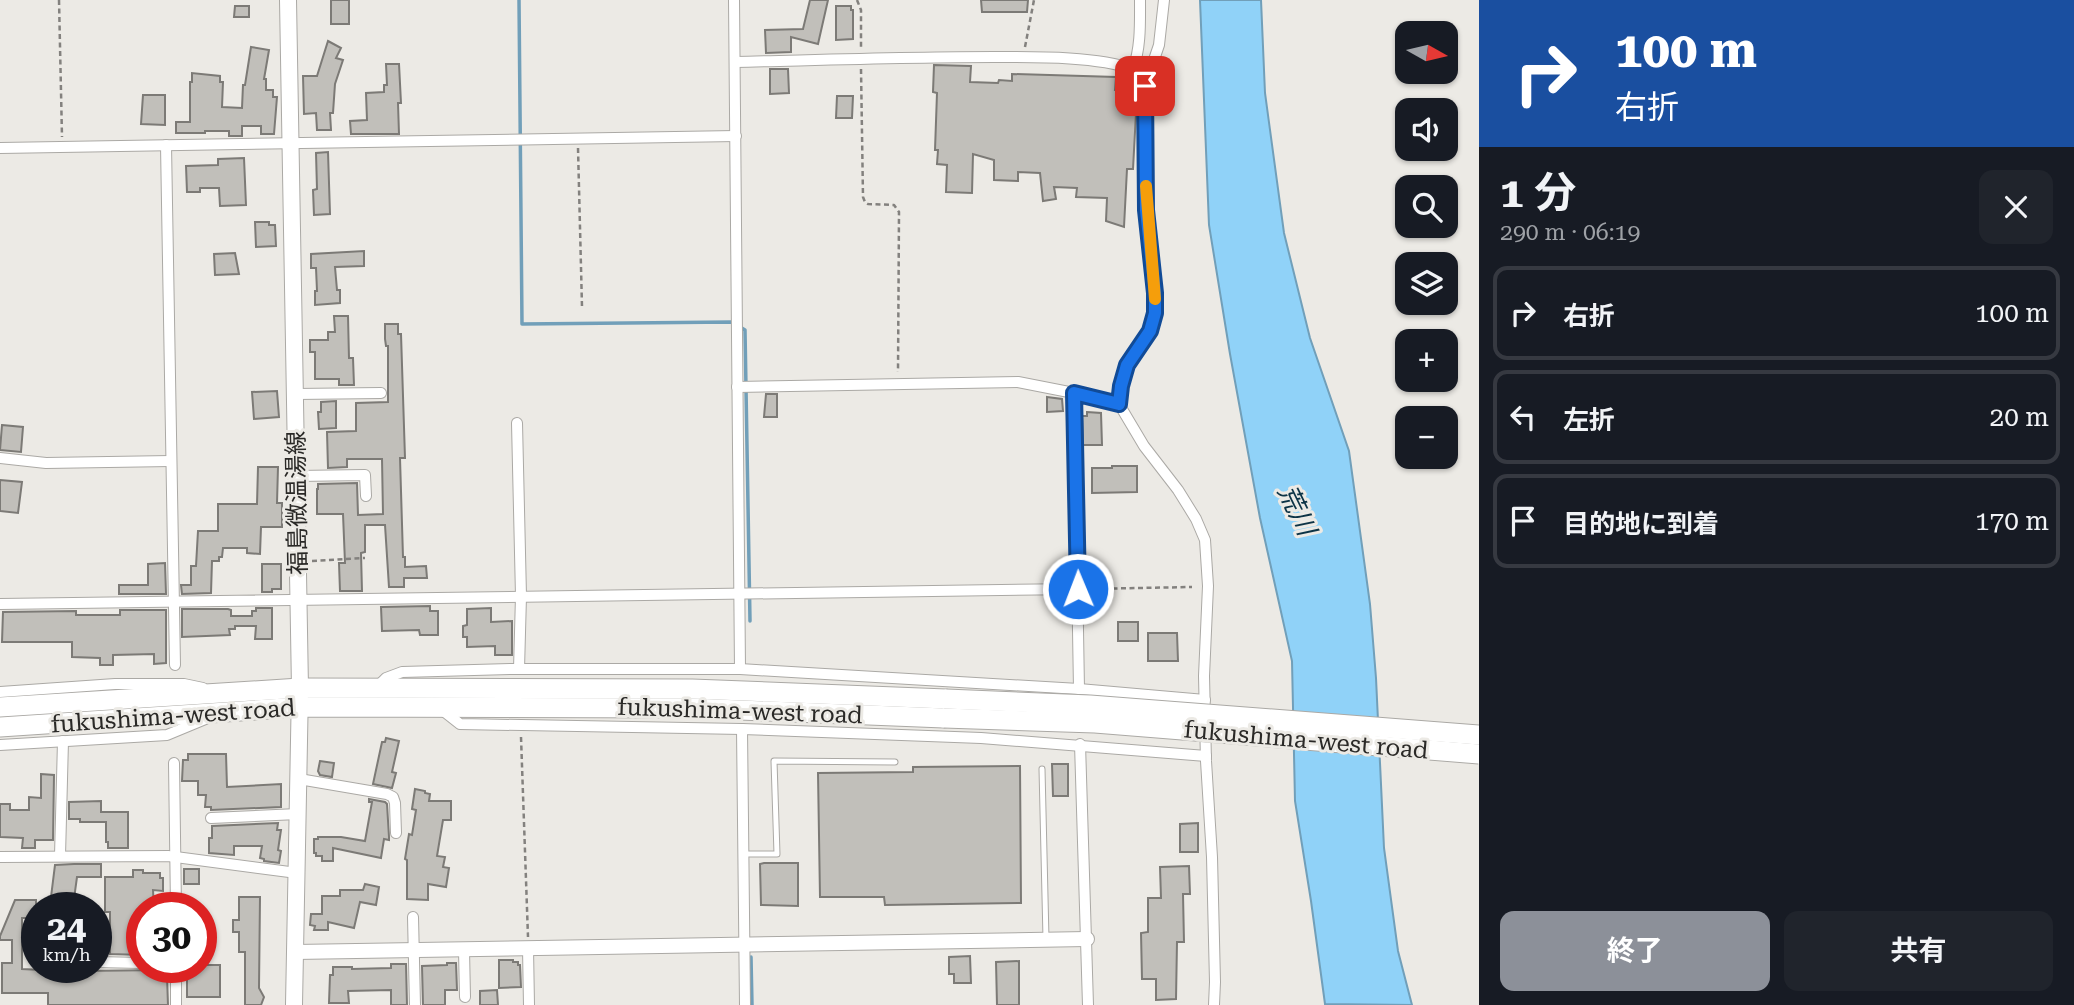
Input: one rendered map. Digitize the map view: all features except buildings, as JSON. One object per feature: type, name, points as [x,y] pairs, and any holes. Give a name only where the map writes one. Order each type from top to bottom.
[{"type":"highway","name":"fukushima-west road","points":[[0,727],[223,703],[300,698],[376,688],[692,689],[1479,754]]},
{"type":"highway","name":"fukushima-west road","points":[[300,698],[437,706],[945,708],[1090,705],[1479,735]]},
{"type":"highway","name":"fukushima-west road","points":[[0,708],[223,703]]},
{"type":"main road","name":"福島微温湯線","points":[[288,0],[300,698],[294,1005]]},
{"type":"street","points":[[734,0],[740,669]]},
{"type":"street","points":[[1133,69],[1137,58],[1140,0]]},
{"type":"street","points":[[1164,0],[1159,45],[1145,86],[1146,210],[1155,313],[1150,331],[1127,365],[1119,404],[1144,446],[1184,500],[1205,540],[1208,586],[1205,700],[1212,857],[1215,982],[1213,1005]]},
{"type":"street","points":[[735,62],[1024,57],[1099,61],[1133,69],[1145,86]]},
{"type":"street","points":[[0,148],[736,136]]},
{"type":"street","points":[[166,145],[175,665]]},
{"type":"street","points":[[737,387],[1018,382],[1119,404]]},
{"type":"street","points":[[296,394],[381,393]]},
{"type":"street","points":[[1074,393],[1079,689]]},
{"type":"street","points":[[517,424],[521,596],[519,669]]},
{"type":"street","points":[[0,458],[46,463],[171,461]]},
{"type":"street","points":[[297,476],[365,475],[366,496]]},
{"type":"street","points":[[0,604],[1078,589]]},
{"type":"street","points":[[376,688],[386,678],[402,672],[740,669],[1079,689],[1205,700]]},
{"type":"street","points":[[0,692],[115,684],[184,684],[223,703]]},
{"type":"street","points":[[0,746],[167,735],[223,703]]},
{"type":"street","points":[[437,706],[460,724],[521,723],[981,738],[1206,756]]},
{"type":"street","points":[[742,729],[744,1005]]},
{"type":"street","points":[[60,856],[63,741]]},
{"type":"street","points":[[1080,744],[1088,1005]]},
{"type":"street","points":[[174,763],[176,892]]},
{"type":"street","points":[[299,779],[393,797],[396,803],[396,833]]},
{"type":"street","points":[[211,818],[298,814]]},
{"type":"street","points":[[0,857],[176,857],[298,873]]},
{"type":"street","points":[[413,917],[415,1005]]},
{"type":"street","points":[[295,952],[1087,939]]},
{"type":"street","points":[[528,948],[529,1005]]},
{"type":"street","points":[[464,950],[465,996]]},
{"type":"street","points":[[176,983],[176,1005]]},
{"type":"lane","points":[[743,854],[777,854],[774,761],[895,762]]},
{"type":"lane","points":[[1042,769],[1046,939]]},
{"type":"path","points":[[60,0],[62,147]]},
{"type":"path","points":[[858,0],[861,10],[863,197],[868,204],[894,205],[899,212],[898,383]]},
{"type":"path","points":[[1024,57],[1034,0]]},
{"type":"path","points":[[578,138],[582,307]]},
{"type":"path","points":[[298,562],[365,558]]},
{"type":"path","points":[[1078,589],[1192,587]]},
{"type":"path","points":[[521,723],[528,948]]},
{"type":"water","name":"荒川","points":[[1200,0],[1261,0],[1265,93],[1284,233],[1310,338],[1349,451],[1370,604],[1384,848],[1398,951],[1412,1005],[1325,1004],[1295,801],[1292,661],[1260,518],[1209,225]]},
{"type":"waterway","points":[[519,0],[522,324],[732,322],[745,330],[750,621]]},
{"type":"waterway","points":[[751,957],[752,1005]]},
{"type":"slow traffic","points":[[1146,186],[1155,299]]},
{"type":"route","points":[[1078,589],[1074,393],[1119,404],[1127,365],[1150,331],[1155,313],[1146,210],[1145,86]]}]
